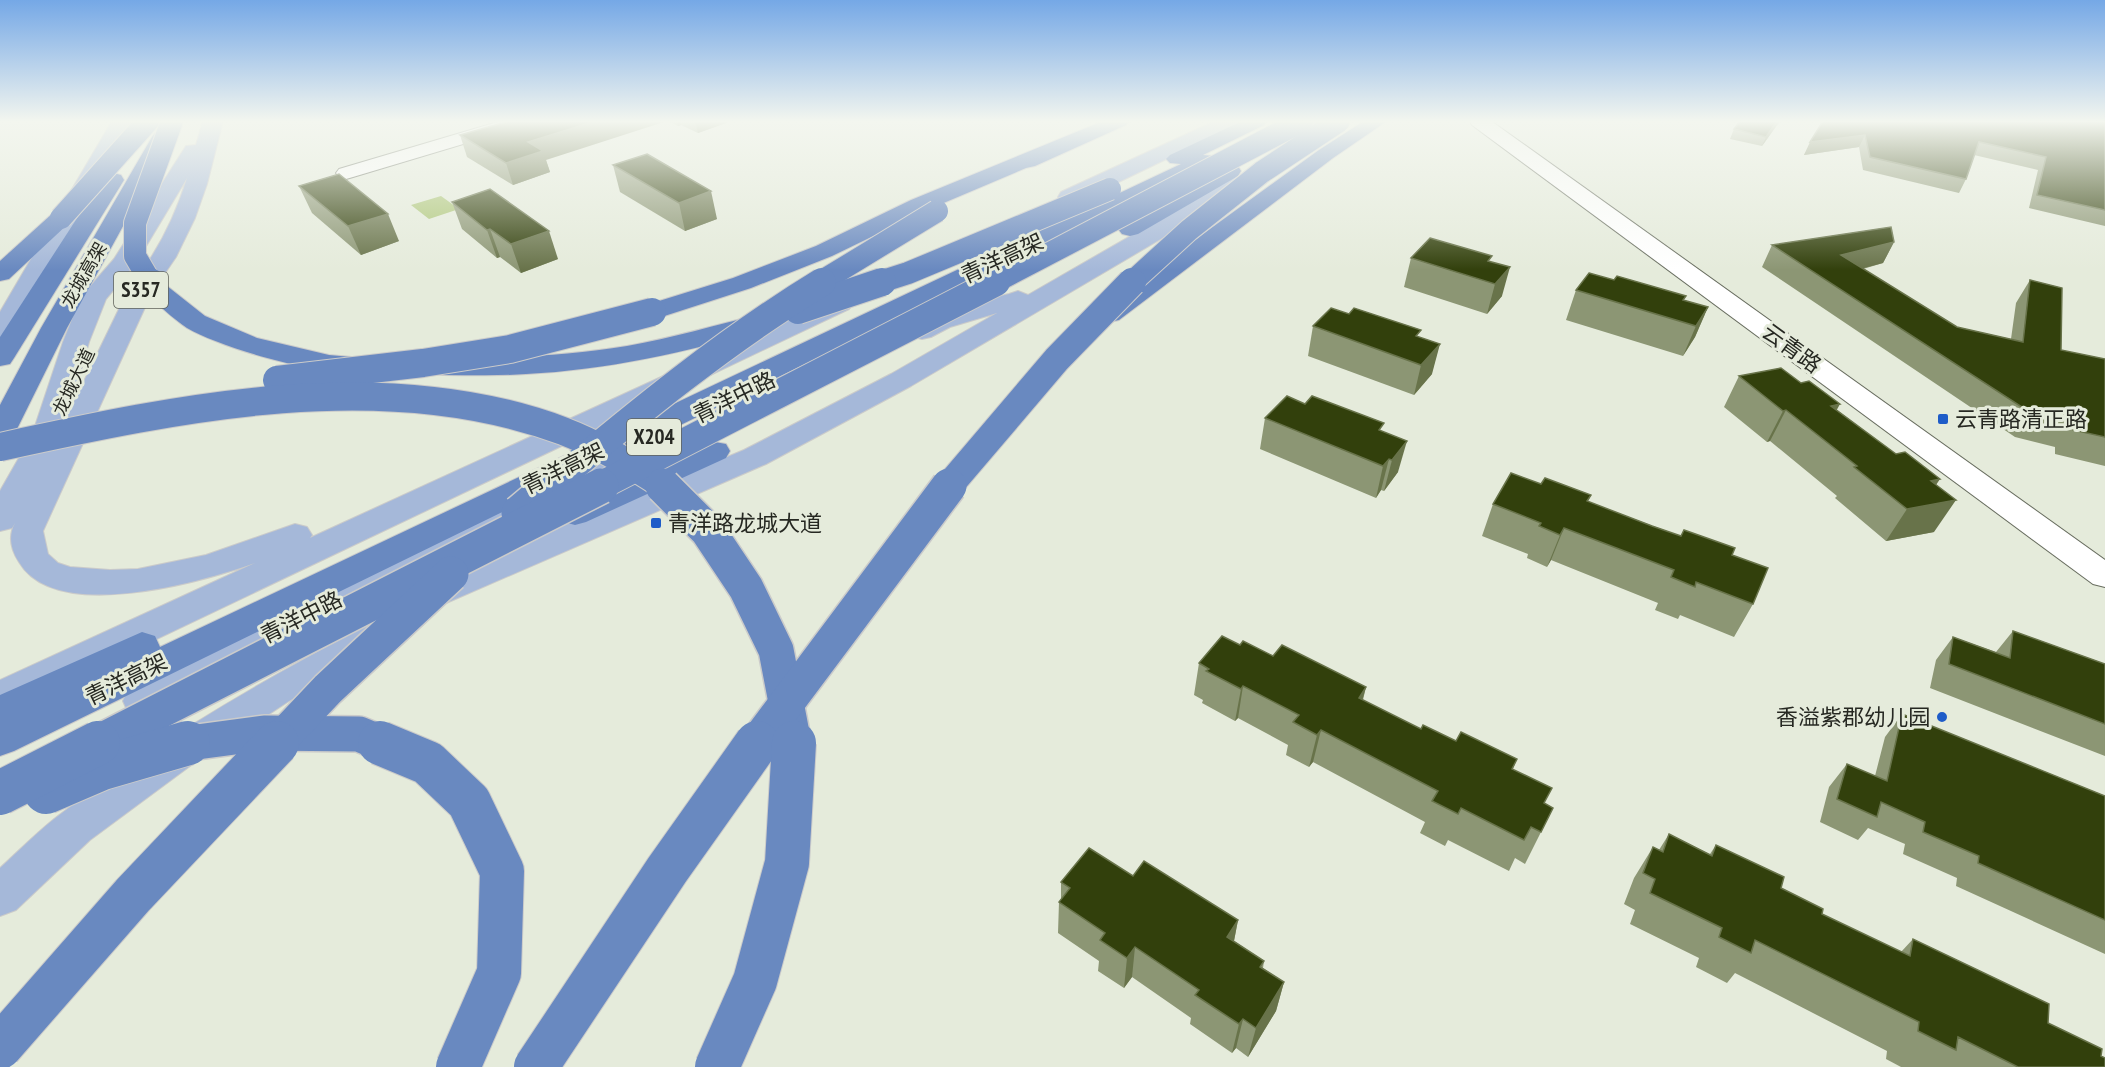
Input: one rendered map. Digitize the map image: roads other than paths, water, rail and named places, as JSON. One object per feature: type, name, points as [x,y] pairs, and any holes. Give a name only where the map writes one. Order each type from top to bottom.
[{"type":"highway","points":[[0,274],[109,171]]},
{"type":"highway","name":"龙城高架","points":[[0,358],[93,213],[124,171]]},
{"type":"highway","name":"龙城高架","points":[[0,431],[135,171]]},
{"type":"highway","points":[[148,171],[135,223],[135,256],[153,287],[196,322],[248,344],[329,363],[420,367],[527,366],[626,354],[717,335],[908,273],[1110,189]]},
{"type":"highway","points":[[0,431],[92,407],[156,395],[394,367],[509,349],[584,332],[742,283],[824,251],[919,206],[1002,171]]},
{"type":"highway","points":[[0,1047],[133,895],[328,690],[496,531],[622,426],[768,315],[937,211],[1012,171]]},
{"type":"highway","name":"青洋高架","points":[[0,712],[1149,171]]},
{"type":"highway","name":"青洋高架","points":[[0,740],[846,331],[1207,171]]},
{"type":"highway","points":[[1,789],[1219,171]]},
{"type":"highway","points":[[327,625],[715,451],[1130,228],[1229,171]]},
{"type":"highway","points":[[536,1067],[686,842],[928,511],[1004,419],[1130,283],[1188,231],[1264,171]]},
{"type":"highway","points":[[1076,341],[1157,276],[1303,171]]},
{"type":"highway","points":[[0,447],[109,423],[195,408],[286,398],[433,401],[502,412],[563,431],[620,457],[668,489],[708,531],[746,588],[776,650],[794,742],[787,863],[755,981],[717,1067]]},
{"type":"highway","points":[[1,789],[102,768],[175,746],[264,732],[359,734],[428,763],[469,802],[502,871],[499,973],[458,1067]]},
{"type":"main road","points":[[0,335],[94,171]]},
{"type":"main road","points":[[43,445],[76,342],[94,297],[124,263],[181,171]]},
{"type":"main road","name":"龙城大道","points":[[0,520],[43,445],[94,341],[140,291],[175,236],[189,205],[198,171]]},
{"type":"main road","name":"青洋中路","points":[[0,697],[1124,171]]},
{"type":"main road","name":"青洋中路","points":[[1,789],[235,652],[638,445],[1138,197],[1201,171]]},
{"type":"main road","points":[[1,789],[555,543],[755,457],[901,380],[1066,285],[1238,171]]},
{"type":"main road","points":[[434,550],[736,430],[941,321],[1066,285]]},
{"type":"main road","points":[[140,291],[27,531],[29,550],[39,567],[66,579],[99,582],[137,581],[178,576],[218,566],[398,495]]},
{"type":"main road","points":[[119,640],[398,495],[581,408],[782,331]]},
{"type":"main road","points":[[0,896],[75,827],[176,755],[266,697],[421,611],[555,543]]},
{"type":"street","points":[[346,173],[353,171]]},
{"type":"street","name":"云青路","points":[[1549,171],[2101,562]]},
{"type":"street","name":"云青路","points":[[1570,171],[2041,510],[2101,562]]},
{"type":"place","name":"云青路清正路","points":[[1943,419]]},
{"type":"place","name":"青洋路龙城大道","points":[[656,523]]},
{"type":"place","name":"香溢紫郡幼儿园","points":[[1942,717]]}]
